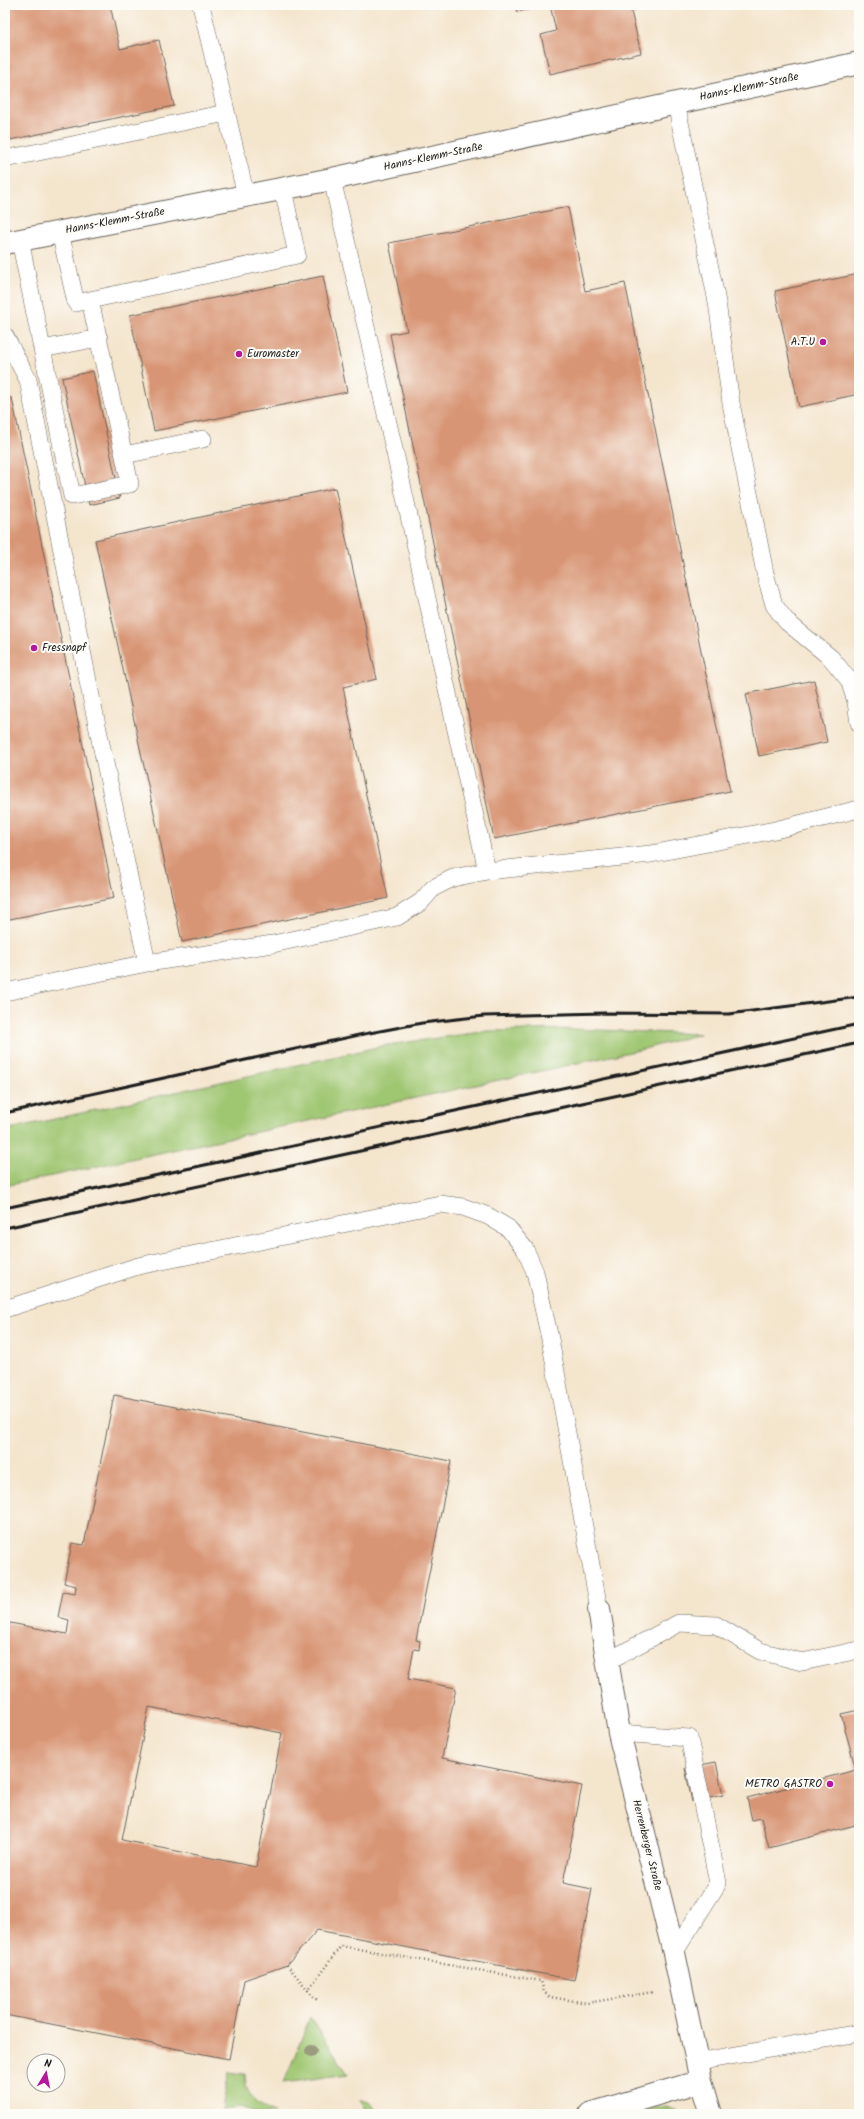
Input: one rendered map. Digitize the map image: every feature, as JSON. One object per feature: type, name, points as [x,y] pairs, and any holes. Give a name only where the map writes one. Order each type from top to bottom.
[{"type":"street","name":"Hanns-Klemm-Straße","points":[[12,242],[332,179],[859,63]]},
{"type":"street","name":"Herrenberger Straße","points":[[599,1609],[606,1662],[619,1733],[674,1953],[699,2071],[711,2114]]},
{"type":"street","points":[[590,2114],[699,2071]]},
{"type":"lane","points":[[201,5],[246,196]]},
{"type":"lane","points":[[676,103],[716,302],[731,403],[765,573],[774,605],[787,622],[831,658],[849,680],[856,702],[859,723]]},
{"type":"lane","points":[[5,159],[226,113]]},
{"type":"lane","points":[[332,179],[400,475],[487,871]]},
{"type":"lane","points":[[60,232],[76,303],[297,255],[283,189]]},
{"type":"lane","points":[[12,242],[42,350],[72,496],[130,484],[90,300]]},
{"type":"lane","points":[[42,350],[99,338]]},
{"type":"lane","points":[[5,339],[28,380],[92,701],[147,963]]},
{"type":"lane","points":[[124,455],[203,439]]},
{"type":"lane","points":[[5,992],[147,963],[273,944],[397,917],[421,902],[433,888],[453,878],[487,871],[651,854],[775,830],[859,809]]},
{"type":"lane","points":[[5,1309],[138,1266],[440,1204],[463,1207],[488,1216],[508,1228],[525,1249],[535,1272],[552,1346],[599,1609]]},
{"type":"lane","points":[[606,1662],[679,1623],[716,1625],[760,1651],[802,1662],[859,1650]]},
{"type":"lane","points":[[619,1733],[689,1738],[718,1883],[674,1953]]},
{"type":"lane","points":[[699,2071],[859,2033]]},
{"type":"path","points":[[308,1990],[341,1946],[541,1981],[544,1992],[550,1997],[587,2003],[681,1987]]},
{"type":"path","points":[[287,1965],[317,2000]]},
{"type":"green space","points":[[574,1029],[700,1034],[644,1049],[5,1186],[5,1130],[387,1045],[488,1031]]},
{"type":"green space","points":[[310,2017],[348,2074],[284,2083]]},
{"type":"green space","points":[[229,2072],[245,2074],[247,2089],[250,2094],[257,2102],[274,2114],[261,2114],[240,2107],[222,2109]]},
{"type":"green space","points":[[359,2100],[369,2102],[378,2114],[367,2114]]},
{"type":"green space","points":[[667,2106],[683,2114],[635,2114],[635,2111]]},
{"type":"building","points":[[5,5],[110,5],[120,49],[159,40],[174,106],[5,141]]},
{"type":"building","points":[[515,5],[546,5],[546,6],[517,12]]},
{"type":"building","points":[[550,5],[641,5],[642,8],[631,11],[641,53],[550,74],[541,35],[556,31]]},
{"type":"building","points":[[568,207],[585,291],[625,283],[730,791],[494,839],[390,334],[407,331],[389,243]]},
{"type":"building","name":"A.T.U","points":[[859,274],[859,394],[799,407],[775,291]]},
{"type":"building","name":"Euromaster","points":[[323,276],[347,392],[154,431],[130,315]]},
{"type":"building","points":[[93,371],[120,498],[89,505],[62,378]]},
{"type":"building","name":"Fressnapf","points":[[12,398],[114,898],[5,920],[5,399]]},
{"type":"building","points":[[335,488],[377,679],[343,687],[388,898],[182,942],[95,540]]},
{"type":"building","points":[[814,680],[827,742],[759,756],[746,694]]},
{"type":"building","points":[[114,1395],[451,1461],[416,1640],[420,1641],[419,1650],[414,1649],[408,1679],[456,1688],[442,1758],[582,1786],[563,1883],[592,1889],[574,1980],[317,1930],[287,1965],[244,1980],[229,2059],[5,2015],[5,1622],[67,1634],[69,1620],[58,1617],[63,1592],[75,1594],[76,1586],[64,1583],[72,1543],[84,1545]],"holes":[[[149,1707],[282,1733],[256,1867],[122,1840]]]},
{"type":"building","name":"METRO GASTRO","points":[[859,1710],[859,1824],[769,1848],[761,1818],[752,1820],[747,1798],[856,1770],[841,1714]]},
{"type":"building","points":[[716,1762],[723,1795],[692,1802],[685,1768]]},
{"type":"railway","points":[[5,1113],[359,1035],[422,1023],[484,1016],[604,1013],[729,1014],[859,997]]},
{"type":"railway","points":[[5,1208],[859,1024]]},
{"type":"railway","points":[[5,1228],[859,1043]]},
{"type":"place","name":"A.T.U","points":[[823,342]]},
{"type":"place","name":"Euromaster","points":[[239,354]]},
{"type":"place","name":"Fressnapf","points":[[34,648]]},
{"type":"place","name":"METRO GASTRO","points":[[830,1784]]}]
